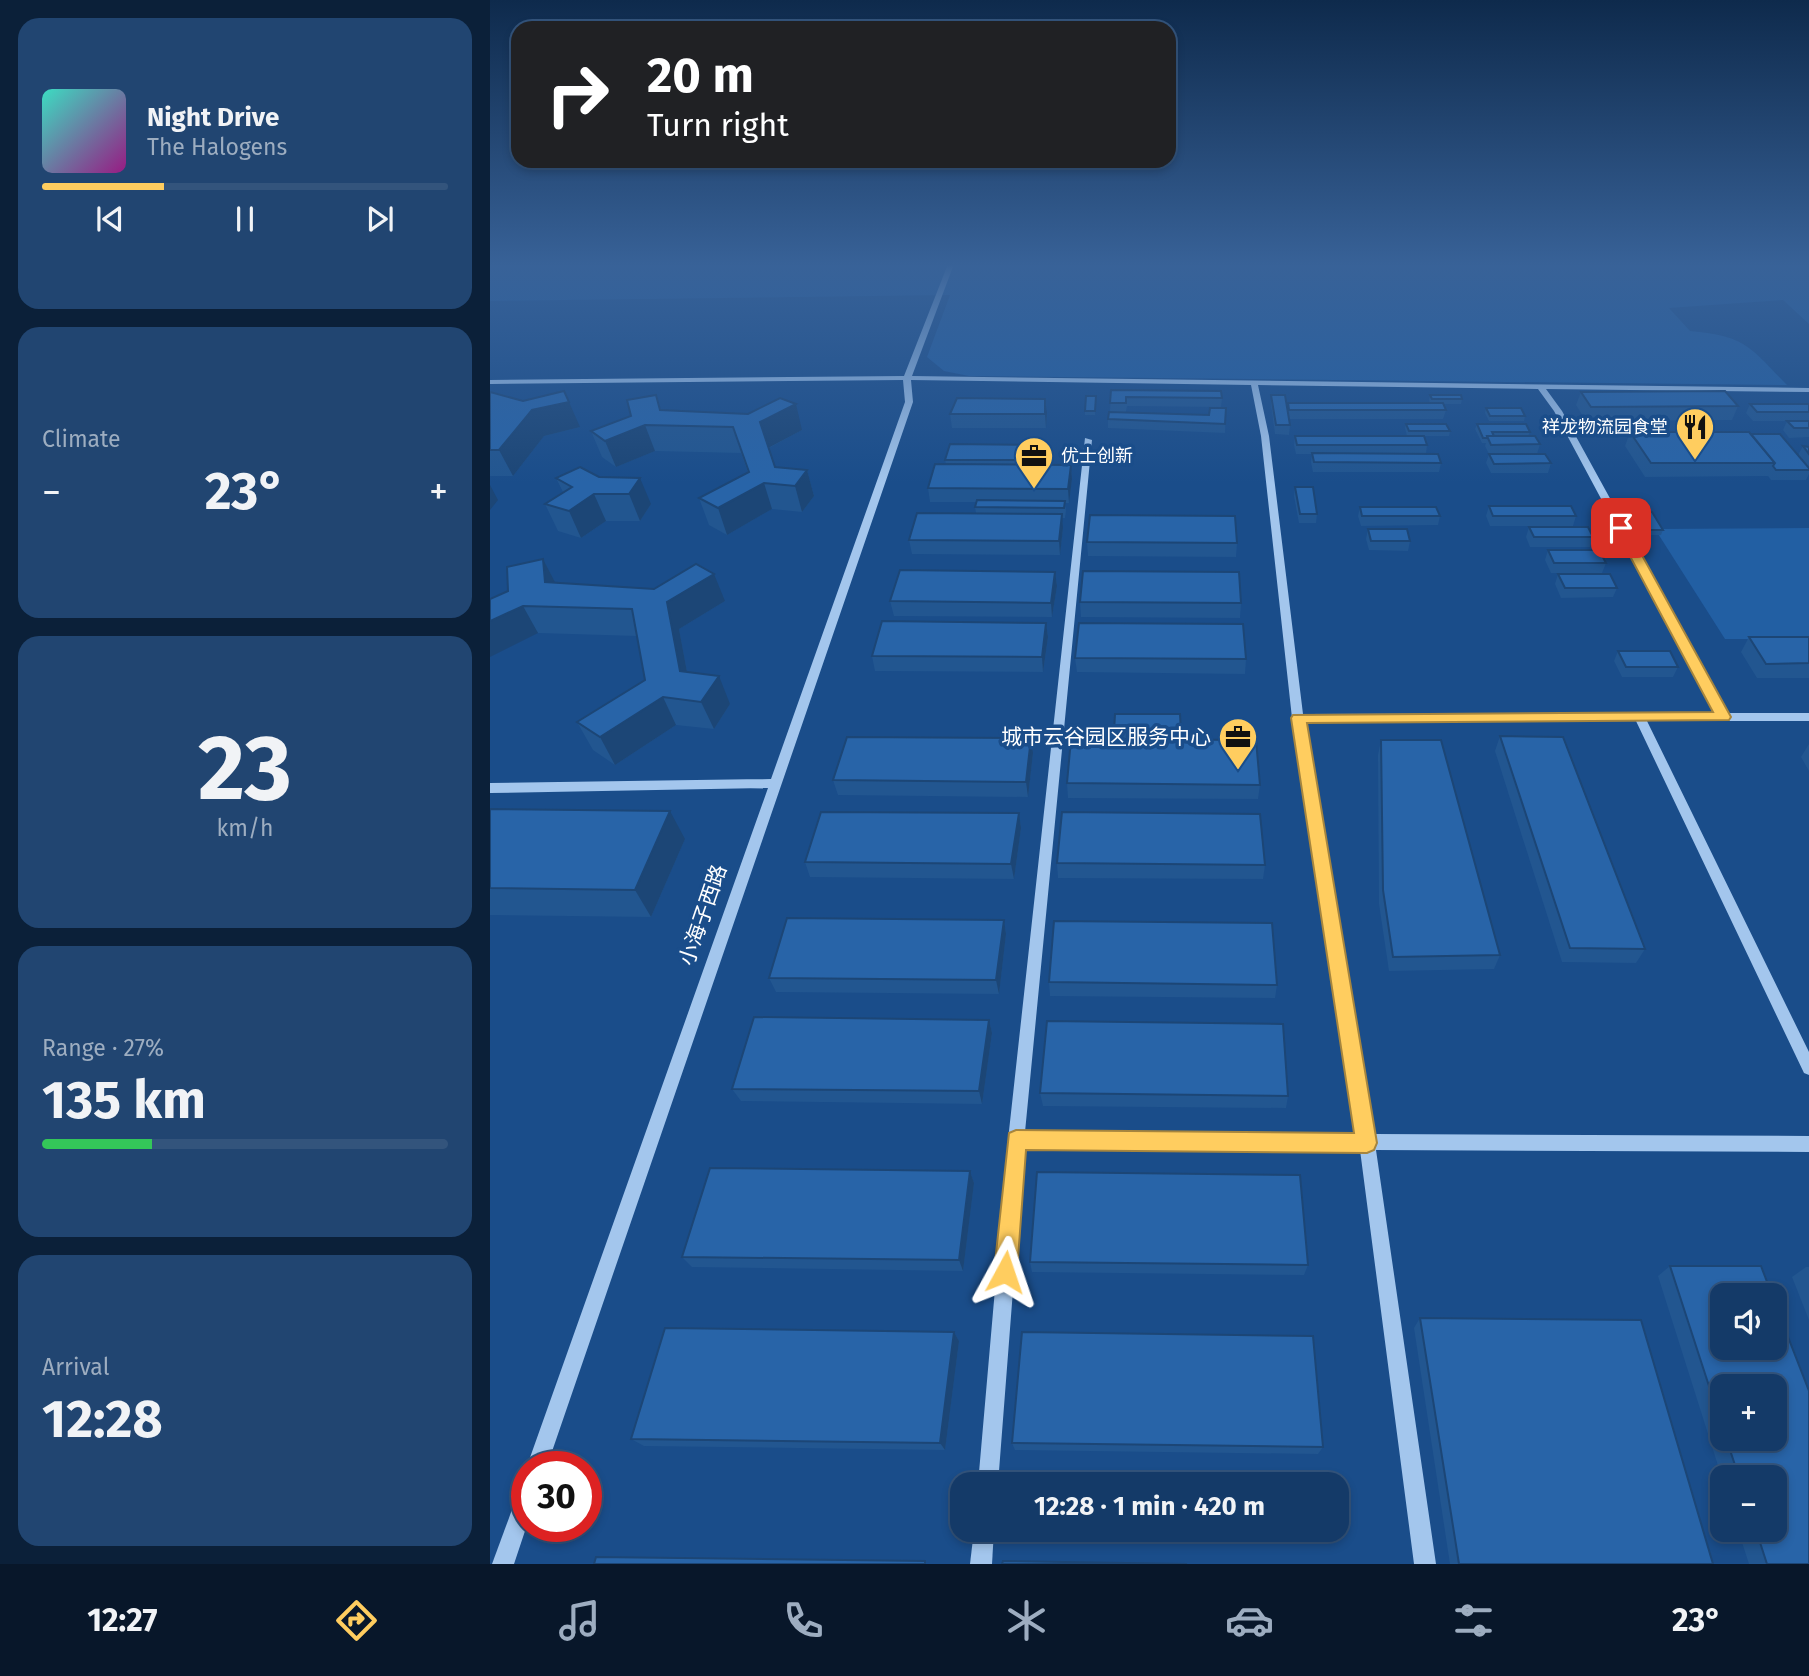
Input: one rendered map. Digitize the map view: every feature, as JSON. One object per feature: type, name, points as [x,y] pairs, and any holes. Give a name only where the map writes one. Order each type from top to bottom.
[{"type":"street","name":"小海子西路","points":[[542,1451],[909,402],[907,378],[923,337]]},
{"type":"street","points":[[490,382],[907,378],[1809,390]]},
{"type":"street","points":[[1255,383],[1265,436],[1298,718],[1367,1143],[1425,1564]]},
{"type":"street","points":[[1541,387],[1558,411],[1724,717]]},
{"type":"street","points":[[989,1472],[1016,1140],[1087,440]]},
{"type":"street","points":[[1639,716],[1809,1068]]},
{"type":"street","points":[[1298,718],[1809,717]]},
{"type":"street","points":[[490,788],[775,783]]},
{"type":"street","points":[[1016,1140],[1809,1144]]},
{"type":"street","points":[[503,1564],[511,1541]]},
{"type":"street","points":[[981,1564],[983,1542]]},
{"type":"shaded area","points":[[934,337],[1727,337],[1755,353],[1787,385],[969,376],[944,371],[927,357]]},
{"type":"shaded area","points":[[1809,528],[1809,639],[1725,639],[1655,529]]},
{"type":"building","points":[[1111,390],[1221,391],[1222,398],[1126,397],[1126,403],[1110,403]]},
{"type":"building","points":[[564,391],[569,402],[532,410],[499,450],[490,450],[490,392],[523,401]]},
{"type":"building","points":[[1725,391],[1738,406],[1591,407],[1581,392]]},
{"type":"building","points":[[656,395],[660,410],[748,414],[780,398],[796,404],[760,422],[775,467],[807,470],[795,486],[764,483],[718,508],[699,498],[749,472],[733,427],[645,425],[605,441],[591,431],[631,416],[627,400]]},
{"type":"building","points":[[1271,395],[1285,395],[1290,425],[1276,425]]},
{"type":"building","points":[[1430,395],[1461,395],[1462,399],[1432,399]]},
{"type":"building","points":[[1086,396],[1096,396],[1095,411],[1085,411]]},
{"type":"building","points":[[957,398],[1045,399],[1045,414],[950,414]]},
{"type":"building","points":[[1288,403],[1443,403],[1446,410],[1289,410]]},
{"type":"building","points":[[1750,404],[1809,404],[1809,412],[1757,412]]},
{"type":"building","points":[[1210,408],[1226,408],[1225,424],[1108,419],[1109,412],[1209,415]]},
{"type":"building","points":[[1486,408],[1521,408],[1525,416],[1490,416]]},
{"type":"building","points":[[1787,421],[1809,421],[1809,428],[1794,428]]},
{"type":"building","points":[[1406,424],[1446,424],[1450,431],[1409,431]]},
{"type":"building","points":[[1477,424],[1526,424],[1530,432],[1492,432],[1494,436],[1483,438]]},
{"type":"building","points":[[1630,432],[1749,432],[1775,463],[1651,463]]},
{"type":"building","points":[[1751,434],[1780,434],[1809,470],[1776,470],[1773,466],[1775,463]]},
{"type":"building","points":[[1295,436],[1424,436],[1427,445],[1297,445]]},
{"type":"building","points":[[1487,436],[1535,436],[1540,444],[1491,445]]},
{"type":"building","points":[[950,444],[1041,445],[1038,460],[945,460]]},
{"type":"building","points":[[1312,453],[1438,454],[1441,463],[1314,462]]},
{"type":"building","points":[[1489,454],[1545,454],[1551,463],[1494,464]]},
{"type":"building","points":[[935,464],[1071,465],[1068,489],[928,488]]},
{"type":"building","points":[[580,467],[599,477],[640,478],[629,494],[594,494],[569,511],[545,504],[572,487],[556,478]]},
{"type":"building","points":[[1295,487],[1313,487],[1317,514],[1300,514]]},
{"type":"building","points":[[977,500],[1065,501],[1064,508],[975,507]]},
{"type":"building","points":[[1489,506],[1571,506],[1576,516],[1493,516]]},
{"type":"building","points":[[1360,507],[1436,507],[1440,516],[1362,516]]},
{"type":"building","points":[[1630,511],[1652,512],[1663,530],[1641,530]]},
{"type":"building","points":[[917,513],[1062,514],[1059,541],[909,540]]},
{"type":"building","points":[[1090,515],[1235,516],[1237,543],[1087,542]]},
{"type":"building","points":[[1529,527],[1588,527],[1593,537],[1534,537]]},
{"type":"building","points":[[1368,529],[1407,529],[1410,541],[1371,541]]},
{"type":"building","points":[[1548,550],[1599,550],[1606,563],[1554,563]]},
{"type":"building","points":[[543,559],[545,582],[654,589],[696,564],[714,574],[667,602],[680,671],[719,676],[701,702],[663,697],[600,737],[577,722],[645,680],[632,609],[523,606],[490,621],[490,599],[508,591],[507,567]]},
{"type":"building","points":[[900,570],[1055,572],[1051,603],[890,601]]},
{"type":"building","points":[[1083,571],[1239,572],[1241,603],[1080,602]]},
{"type":"building","points":[[1558,574],[1610,574],[1617,588],[1565,588]]},
{"type":"building","points":[[882,621],[1046,623],[1042,657],[872,656]]},
{"type":"building","points":[[1079,623],[1243,624],[1246,659],[1075,658]]},
{"type":"building","points":[[1749,637],[1809,637],[1809,663],[1766,664]]},
{"type":"building","points":[[1618,651],[1670,651],[1678,667],[1626,667]]},
{"type":"building","points":[[1115,714],[1180,714],[1181,732],[1114,732]]},
{"type":"building","points":[[1500,736],[1563,737],[1645,949],[1570,948]]},
{"type":"building","points":[[847,737],[1031,738],[1026,782],[833,780]]},
{"type":"building","points":[[1071,739],[1256,740],[1260,785],[1067,783]]},
{"type":"building","points":[[1381,740],[1441,740],[1500,955],[1393,957],[1383,890]]},
{"type":"building","points":[[490,809],[670,811],[635,890],[490,888]]},
{"type":"building","points":[[821,812],[1019,813],[1011,864],[805,862]]},
{"type":"building","points":[[1062,812],[1260,814],[1265,865],[1057,863]]},
{"type":"building","points":[[787,918],[1004,920],[996,980],[769,978]]},
{"type":"building","points":[[1054,921],[1272,923],[1277,985],[1049,982]]},
{"type":"building","points":[[754,1017],[989,1020],[979,1091],[732,1089]]},
{"type":"building","points":[[1047,1021],[1283,1024],[1288,1096],[1040,1093]]},
{"type":"building","points":[[710,1168],[970,1171],[959,1260],[682,1257]]},
{"type":"building","points":[[1037,1172],[1300,1175],[1308,1265],[1030,1262]]},
{"type":"building","points":[[1670,1266],[1761,1266],[1767,1283],[1710,1283],[1710,1360],[1787,1360],[1787,1334],[1809,1391],[1809,1564],[1767,1564],[1760,1542],[1787,1542],[1787,1465],[1735,1465],[1730,1451],[1787,1451],[1787,1374],[1710,1374],[1710,1389]]},
{"type":"building","points":[[1420,1318],[1641,1320],[1713,1564],[1459,1564]]},
{"type":"building","points":[[665,1328],[954,1332],[940,1443],[631,1439]]},
{"type":"building","points":[[1022,1332],[1313,1336],[1323,1447],[1012,1443]]},
{"type":"building","points":[[596,1557],[925,1561],[925,1564],[594,1564]]},
{"type":"building","points":[[1003,1561],[1187,1564],[1002,1564]]},
{"type":"place","name":"祥龙物流园食堂","points":[[1695,461]]},
{"type":"place","name":"优士创新","points":[[1034,490]]},
{"type":"place","name":"城市云谷园区服务中心","points":[[1238,771]]},
{"type":"route","points":[[1005,1272],[1016,1140],[1367,1143],[1298,718],[1724,717],[1621,528]]}]
